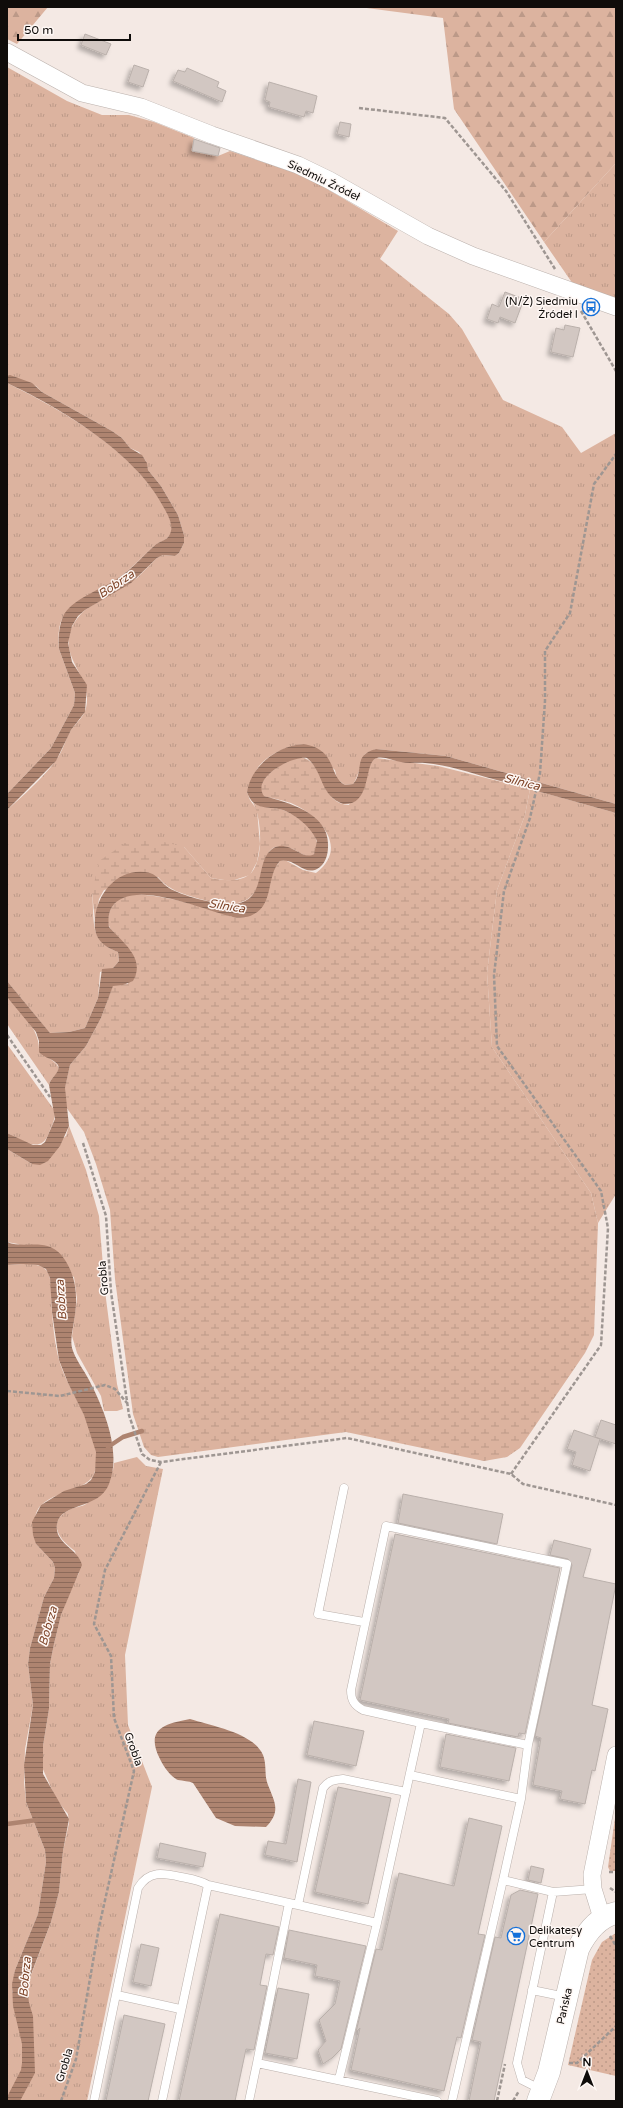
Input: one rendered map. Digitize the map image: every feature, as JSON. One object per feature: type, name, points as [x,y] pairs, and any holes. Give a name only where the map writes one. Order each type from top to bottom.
[{"type":"main road","name":"Pańska","points":[[541,2096],[578,1949],[588,1932],[609,1921]]},
{"type":"street","name":"Siedmiu Źródeł","points":[[7,52],[82,93],[141,107],[212,135],[298,165],[329,180],[428,236],[473,256],[616,307]]},
{"type":"street","points":[[609,1921],[593,1889],[594,1867],[615,1765]]},
{"type":"lane","points":[[344,1488],[318,1614],[364,1622]]},
{"type":"lane","points":[[452,2101],[521,1799],[528,1745],[567,1564],[386,1526],[364,1622],[351,1690],[351,1699],[355,1705],[363,1710],[528,1745]]},
{"type":"lane","points":[[339,2079],[377,1923],[421,1723]]},
{"type":"lane","points":[[410,1775],[521,1799]]},
{"type":"lane","points":[[298,1905],[323,1788],[327,1783],[334,1780],[343,1779],[406,1792]]},
{"type":"lane","points":[[94,2101],[138,1888],[142,1882],[153,1874],[164,1873],[200,1881],[208,1885],[377,1923]]},
{"type":"lane","points":[[503,1880],[553,1892],[593,1889]]},
{"type":"lane","points":[[162,2101],[180,2009],[208,1885]]},
{"type":"lane","points":[[541,2096],[522,2080],[517,2063],[553,1892]]},
{"type":"lane","points":[[249,2101],[289,1903]]},
{"type":"lane","points":[[532,1990],[566,1998]]},
{"type":"lane","points":[[117,1995],[180,2009]]},
{"type":"lane","points":[[257,2063],[339,2079],[437,2101]]},
{"type":"path","points":[[359,108],[445,118],[506,191],[569,291],[616,371]]},
{"type":"path","points":[[511,1474],[601,1345],[608,1228],[601,1191],[497,1046],[494,975],[504,891],[530,818],[540,773],[545,701],[545,651],[570,613],[594,484],[616,454]]},
{"type":"path","points":[[7,1034],[50,1097]]},
{"type":"path","name":"Grobla","points":[[61,2101],[76,2059],[100,1927],[134,1771],[114,1718],[111,1656],[94,1624],[105,1570],[161,1462],[150,1460],[141,1452],[129,1415],[111,1292],[106,1216],[83,1143]]},
{"type":"path","points":[[7,1391],[60,1396],[105,1385],[115,1389],[128,1404]]},
{"type":"path","points":[[161,1462],[346,1438],[511,1474],[523,1484],[616,1505]]},
{"type":"path","points":[[606,1872],[616,1872]]},
{"type":"path","points":[[609,1921],[616,1946]]},
{"type":"path","points":[[566,2062],[577,2063],[616,2026]]},
{"type":"green space","points":[[7,7],[48,7],[17,44],[7,39]]},
{"type":"green space","points":[[359,7],[616,7],[616,163],[544,242],[454,109],[443,18]]},
{"type":"green space","points":[[7,67],[67,101],[102,115],[129,115],[154,122],[194,138],[192,151],[218,156],[230,151],[307,177],[398,231],[380,259],[449,314],[462,329],[503,400],[562,427],[581,453],[616,433],[616,804],[446,756],[376,749],[365,754],[353,784],[345,785],[337,779],[335,770],[304,744],[280,750],[263,761],[259,766],[247,792],[250,800],[257,810],[260,844],[257,862],[250,875],[231,881],[211,878],[184,847],[92,893],[94,921],[97,936],[108,947],[118,952],[119,961],[113,968],[100,972],[98,998],[85,1028],[69,1032],[50,1033],[7,981],[7,810],[52,766],[71,730],[85,711],[87,695],[84,683],[69,649],[69,637],[73,624],[85,610],[137,578],[157,558],[163,555],[175,556],[179,553],[184,543],[184,535],[178,515],[161,486],[148,470],[146,461],[139,452],[130,448],[122,438],[112,431],[42,392],[36,386],[7,376]]},
{"type":"green space","points":[[616,163],[616,298],[573,284],[544,242]]},
{"type":"green space","points":[[7,383],[52,406],[97,435],[118,452],[137,470],[153,489],[166,510],[171,522],[172,530],[168,538],[154,546],[131,568],[116,580],[71,609],[62,619],[58,642],[59,649],[75,693],[74,705],[51,748],[7,794]]},
{"type":"green space","points":[[299,757],[308,760],[314,765],[326,790],[332,797],[339,802],[349,805],[372,761],[376,758],[438,766],[530,789],[525,815],[497,890],[487,973],[492,1047],[591,1193],[598,1223],[594,1335],[585,1353],[520,1448],[507,1457],[484,1461],[346,1432],[158,1457],[151,1455],[144,1447],[133,1414],[115,1279],[110,1210],[96,1164],[84,1132],[66,1107],[65,1087],[70,1065],[86,1046],[101,1018],[113,985],[128,984],[118,942],[108,923],[110,911],[118,900],[125,896],[134,895],[162,897],[210,909],[232,917],[270,883],[272,872],[280,861],[285,860],[303,870],[316,873],[326,863],[330,853],[330,843],[327,833],[312,815],[291,803],[263,796],[261,790],[262,783],[272,771],[286,762]]},
{"type":"green space","points":[[530,789],[616,813],[616,1194],[598,1223],[591,1193],[492,1047],[487,973],[497,890],[525,815]]},
{"type":"green space","points":[[253,803],[260,806],[283,810],[293,815],[309,827],[316,838],[317,843],[314,854],[311,857],[306,856],[293,849],[283,846],[273,848],[265,860],[259,884],[254,892],[249,898],[234,904],[217,903],[183,894],[167,886],[158,877],[104,890],[99,899],[95,921],[92,893],[99,861],[124,844],[152,839],[184,847],[211,878],[236,880],[246,877],[255,868],[259,850],[260,828]]},
{"type":"green space","points":[[7,996],[24,1015],[33,1028],[39,1051],[52,1060],[59,1068],[49,1085],[7,1024]]},
{"type":"green space","points":[[7,1044],[55,1111],[54,1121],[47,1138],[42,1143],[32,1144],[7,1133]]},
{"type":"green space","points":[[69,1126],[86,1170],[99,1216],[105,1291],[117,1384],[123,1409],[117,1411],[104,1411],[101,1396],[77,1353],[72,1336],[77,1299],[74,1277],[18,1244],[7,1242],[7,1149],[32,1164],[66,1136]]},
{"type":"green space","points":[[7,1265],[35,1265],[44,1268],[50,1279],[51,1307],[59,1360],[90,1428],[95,1442],[96,1456],[95,1471],[91,1478],[85,1484],[58,1495],[42,1504],[37,1511],[35,1518],[36,1544],[53,1562],[55,1568],[54,1578],[44,1597],[30,1648],[28,1664],[33,1705],[25,1749],[24,1782],[26,1802],[45,1850],[46,1862],[38,1914],[15,1970],[12,1993],[27,1986],[51,1922],[59,1892],[63,1851],[69,1823],[68,1814],[56,1799],[42,1767],[43,1746],[49,1709],[50,1664],[61,1615],[71,1588],[79,1573],[75,1551],[60,1536],[57,1530],[57,1524],[63,1514],[90,1501],[113,1470],[114,1463],[137,1457],[146,1466],[163,1469],[125,1655],[128,1725],[152,1787],[87,2101],[7,2101]]},
{"type":"green space","points":[[616,1811],[616,1871],[610,1871],[608,1867]]},
{"type":"green space","points":[[616,1933],[616,2076],[568,2065],[592,1960],[602,1942]]},
{"type":"water","name":"Bobrza","points":[[10,375],[32,383],[42,392],[112,431],[122,438],[130,448],[142,455],[147,463],[148,470],[161,486],[178,515],[184,535],[184,543],[179,553],[175,556],[163,555],[157,558],[131,583],[85,610],[78,616],[72,626],[68,643],[72,662],[87,685],[85,712],[71,730],[56,761],[7,810],[7,794],[51,748],[74,705],[75,693],[59,649],[59,631],[61,621],[65,613],[81,599],[126,573],[154,546],[167,538],[171,531],[170,521],[164,508],[152,488],[136,469],[117,451],[73,419],[51,405],[7,383],[7,376]]},
{"type":"water","name":"Silnica","points":[[304,744],[315,747],[327,757],[336,776],[345,785],[353,784],[358,774],[361,759],[364,755],[376,749],[446,756],[616,804],[616,813],[451,767],[425,763],[404,763],[383,758],[377,758],[373,761],[363,791],[359,798],[352,803],[343,804],[335,800],[330,795],[316,770],[307,758],[300,758],[283,764],[268,776],[263,782],[261,789],[264,796],[285,802],[306,811],[322,826],[327,835],[328,847],[327,856],[324,862],[320,867],[312,871],[285,860],[280,861],[273,874],[265,904],[252,915],[247,917],[233,917],[170,898],[152,895],[135,895],[122,899],[112,907],[108,922],[109,927],[126,945],[135,958],[137,965],[133,981],[123,985],[113,986],[101,1018],[86,1046],[70,1065],[65,1088],[69,1126],[60,1146],[48,1161],[40,1165],[32,1164],[7,1149],[7,1133],[33,1145],[41,1145],[45,1142],[55,1119],[49,1085],[59,1068],[56,1063],[39,1052],[39,1041],[36,1032],[7,997],[7,981],[50,1033],[69,1032],[85,1028],[98,998],[102,969],[113,968],[119,961],[118,952],[103,944],[97,936],[95,926],[95,919],[100,899],[112,883],[129,873],[150,873],[156,876],[169,888],[182,894],[209,901],[233,904],[244,902],[251,897],[259,881],[263,863],[272,849],[278,846],[284,846],[305,855],[310,856],[314,854],[317,841],[315,836],[303,822],[283,810],[262,807],[253,803],[247,792],[254,774],[267,759],[285,748]]},
{"type":"water","name":"Bobrza","points":[[7,1242],[22,1245],[45,1245],[59,1252],[69,1267],[76,1289],[76,1305],[71,1345],[75,1356],[95,1391],[110,1430],[113,1458],[109,1484],[104,1492],[97,1498],[65,1512],[60,1517],[57,1524],[59,1536],[80,1559],[82,1565],[61,1615],[50,1664],[49,1709],[43,1746],[43,1774],[69,1819],[63,1851],[59,1892],[51,1922],[27,1985],[29,2003],[33,2016],[35,2073],[20,2101],[7,2101],[7,2097],[21,2070],[22,2063],[22,2044],[13,2006],[12,1984],[15,1970],[38,1914],[46,1862],[45,1850],[26,1802],[24,1765],[33,1705],[28,1664],[30,1648],[44,1597],[54,1578],[55,1568],[53,1562],[36,1544],[33,1535],[32,1522],[41,1505],[64,1491],[86,1484],[91,1480],[95,1472],[96,1452],[84,1415],[68,1383],[59,1360],[52,1312],[50,1278],[46,1269],[38,1265],[7,1265]]},
{"type":"water","points":[[190,1719],[231,1731],[251,1741],[258,1747],[263,1755],[267,1782],[275,1807],[274,1816],[266,1827],[235,1826],[216,1818],[193,1783],[178,1780],[165,1768],[156,1749],[156,1734],[165,1726]]},
{"type":"building","points":[[85,34],[111,44],[106,55],[81,45]]},
{"type":"building","points":[[134,65],[149,70],[143,87],[128,82]]},
{"type":"building","points":[[187,68],[219,82],[217,87],[226,91],[222,102],[173,81],[178,70],[185,72]]},
{"type":"building","points":[[269,82],[317,96],[313,113],[306,111],[304,117],[269,107],[270,102],[265,100]]},
{"type":"building","points":[[340,122],[351,124],[349,137],[337,134]]},
{"type":"building","points":[[194,139],[220,148],[218,156],[192,151]]},
{"type":"building","points":[[505,292],[524,299],[515,323],[500,317],[498,323],[487,319],[492,304],[499,307]]},
{"type":"building","points":[[565,325],[580,328],[573,357],[551,352],[556,328],[564,330]]},
{"type":"building","points":[[601,1420],[616,1425],[616,1444],[595,1437]]},
{"type":"building","points":[[574,1430],[600,1439],[590,1471],[572,1465],[576,1452],[567,1449]]},
{"type":"building","points":[[403,1494],[503,1514],[497,1544],[398,1523]]},
{"type":"building","points":[[395,1534],[560,1568],[525,1734],[519,1733],[518,1737],[448,1723],[449,1719],[360,1700]]},
{"type":"building","points":[[554,1540],[591,1549],[583,1577],[616,1584],[592,1705],[608,1709],[595,1771],[592,1770],[585,1804],[560,1799],[562,1791],[533,1785],[541,1738],[535,1736],[572,1565],[568,1559],[550,1555]]},
{"type":"building","points":[[314,1721],[364,1731],[356,1766],[307,1755]]},
{"type":"building","points":[[446,1734],[516,1748],[509,1781],[440,1767]]},
{"type":"building","points":[[298,1779],[311,1782],[297,1862],[265,1855],[268,1841],[286,1844]]},
{"type":"building","points":[[338,1787],[391,1798],[368,1904],[315,1892]]},
{"type":"building","points":[[469,1818],[502,1826],[478,1934],[485,1935],[461,2038],[457,2037],[444,2091],[351,2070],[360,2028],[356,2032],[376,1949],[382,1950],[399,1873],[454,1886]]},
{"type":"building","points":[[160,1843],[206,1853],[203,1867],[157,1858]]},
{"type":"building","points":[[531,1866],[544,1869],[541,1883],[528,1880]]},
{"type":"building","points":[[520,1890],[538,1894],[494,2101],[469,2101],[481,2042],[472,2040],[495,1937],[501,1938],[511,1895]]},
{"type":"building","points":[[220,1914],[279,1927],[273,1955],[266,1954],[260,1985],[267,1986],[254,2050],[246,2049],[235,2101],[179,2101]]},
{"type":"building","points":[[289,1930],[366,1946],[341,2049],[323,2064],[318,2050],[326,2041],[319,2020],[335,2004],[340,1981],[315,1976],[317,1965],[284,1958]]},
{"type":"building","points":[[141,1944],[159,1948],[151,1986],[133,1982]]},
{"type":"building","points":[[278,1988],[309,1994],[297,2059],[265,2053]]},
{"type":"building","points":[[124,2015],[165,2024],[148,2101],[106,2101]]},
{"type":"waterway","points":[[108,1447],[123,1437],[142,1431]]},
{"type":"waterway","points":[[7,1824],[37,1820]]},
{"type":"place","name":"(N/Ż) Siedmiu Źródeł I","points":[[591,307]]},
{"type":"place","name":"Delikatesy Centrum","points":[[516,1936]]}]
